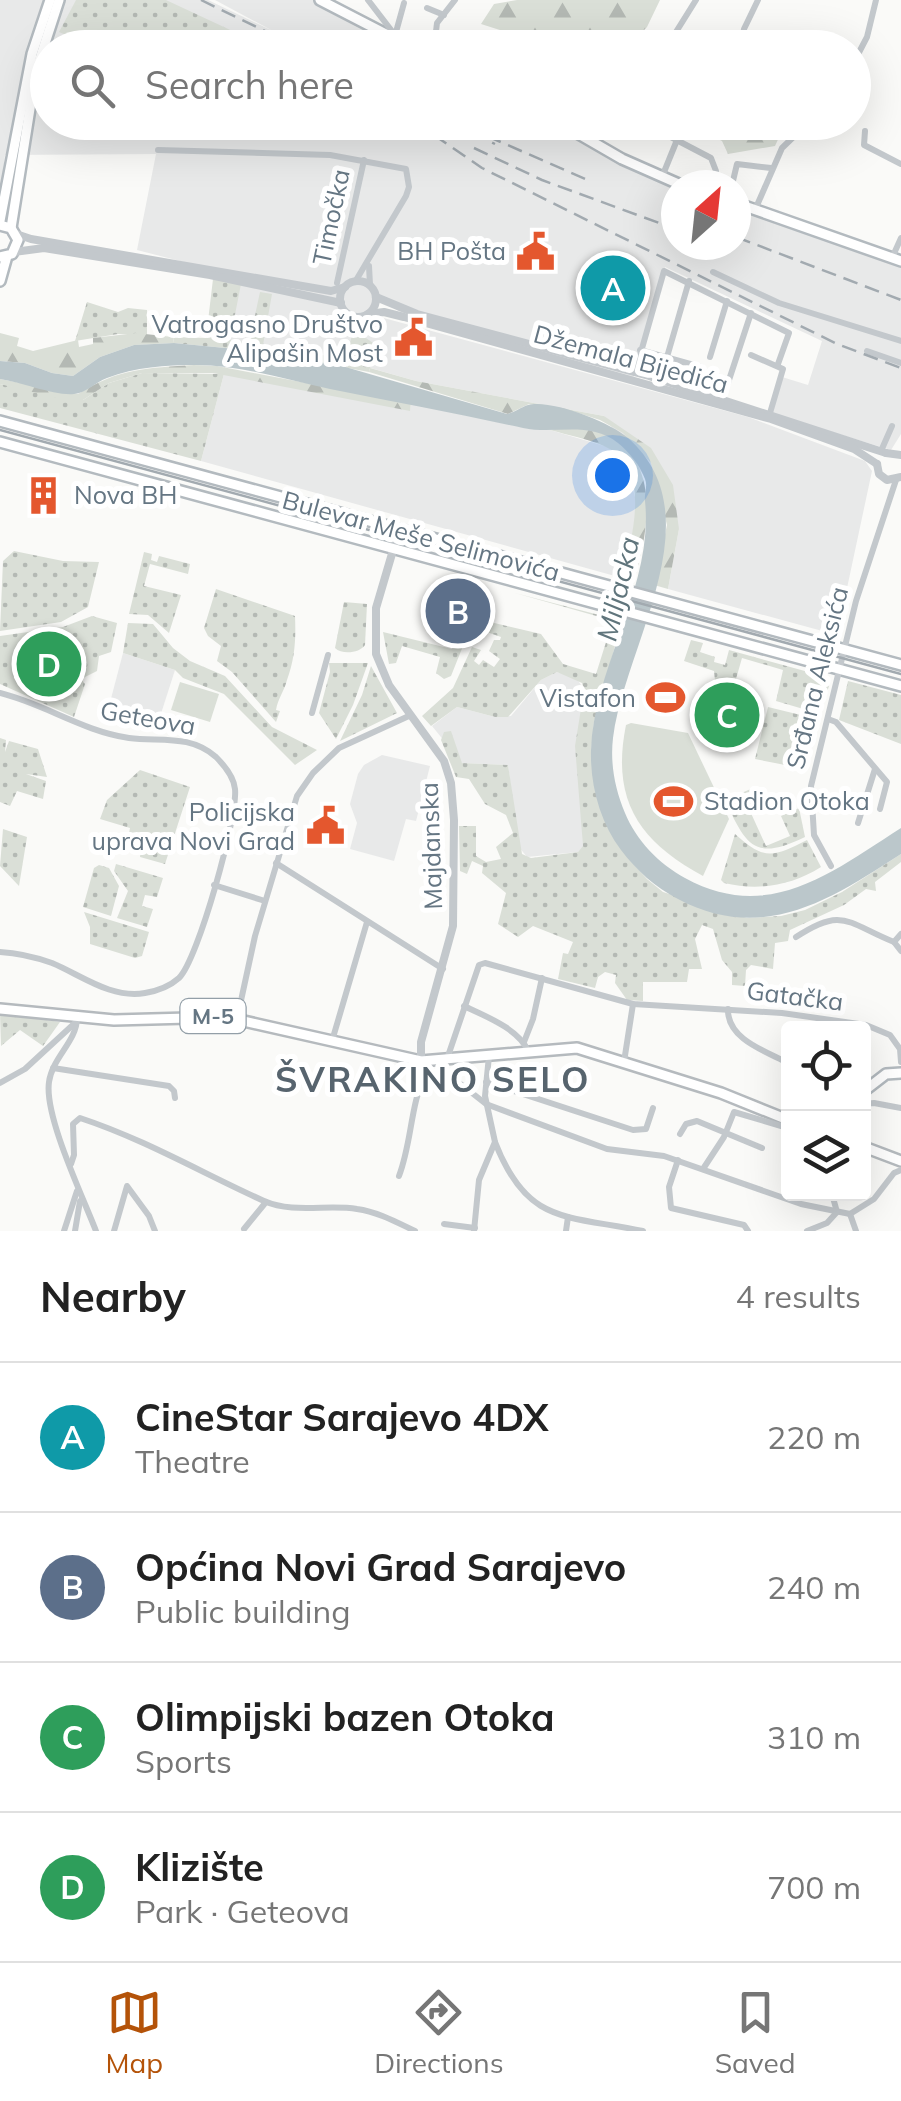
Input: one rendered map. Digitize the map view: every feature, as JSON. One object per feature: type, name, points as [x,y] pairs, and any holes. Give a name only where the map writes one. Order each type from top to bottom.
[{"type":"main road","points":[[42,30],[50,0]]},
{"type":"main road","points":[[46,30],[59,0]]},
{"type":"main road","points":[[320,0],[382,30]]},
{"type":"main road","points":[[14,231],[0,223],[30,82]]},
{"type":"main road","points":[[0,280],[7,255],[18,243],[14,231],[30,102]]},
{"type":"main road","points":[[590,140],[661,177]]},
{"type":"main road","points":[[751,209],[897,259]]},
{"type":"main road","name":"Bulevar Meše Selimovića","points":[[0,421],[901,665]]},
{"type":"main road","name":"Bulevar Meše Selimovića","points":[[0,442],[901,686]]},
{"type":"main road","name":"M-5","points":[[0,1008],[76,1020],[196,1016],[237,1019],[421,1060],[489,1056],[526,1047],[566,1047],[721,1093],[781,1117]]},
{"type":"main road","points":[[871,1086],[886,1074],[901,1073]]},
{"type":"main road","points":[[871,1150],[901,1161]]},
{"type":"street","points":[[368,0],[392,30]]},
{"type":"street","points":[[436,30],[455,0]]},
{"type":"street","points":[[677,30],[696,0]]},
{"type":"street","points":[[744,30],[758,0]]},
{"type":"street","points":[[869,30],[876,0]]},
{"type":"street","points":[[398,30],[404,3]]},
{"type":"street","points":[[427,8],[444,15]]},
{"type":"street","points":[[665,170],[678,140],[711,158],[716,170]]},
{"type":"street","points":[[755,210],[771,168],[790,140]]},
{"type":"street","points":[[864,140],[864,145],[901,164]]},
{"type":"street","name":"Timočka","points":[[158,150],[302,154],[406,169],[406,196],[355,282]]},
{"type":"street","name":"Timočka","points":[[341,285],[364,160]]},
{"type":"street","points":[[736,170],[737,164],[771,168]]},
{"type":"street","points":[[14,231],[31,239],[332,290],[355,282],[370,285],[376,297],[368,314]]},
{"type":"street","points":[[897,259],[901,238]]},
{"type":"street","name":"Džemala Bijedića","points":[[7,255],[44,248],[301,292],[341,303],[352,315],[384,312],[634,376],[769,418],[854,449],[877,464]]},
{"type":"street","name":"Timočka","points":[[370,254],[370,285]]},
{"type":"street","points":[[634,376],[666,271],[789,332],[778,364],[782,373],[770,413]]},
{"type":"street","points":[[713,272],[779,304],[901,341]]},
{"type":"street","points":[[667,357],[689,281]]},
{"type":"street","points":[[341,285],[341,303]]},
{"type":"street","name":"Džemala Bijedića","points":[[376,297],[417,314],[770,413],[891,453]]},
{"type":"street","points":[[710,357],[728,300]]},
{"type":"street","points":[[728,383],[751,313]]},
{"type":"street","points":[[640,350],[701,367]]},
{"type":"street","points":[[867,351],[901,363]]},
{"type":"street","points":[[751,355],[778,364]]},
{"type":"street","points":[[891,453],[892,426]]},
{"type":"street","points":[[890,500],[877,464],[901,444]]},
{"type":"street","points":[[882,477],[898,478]]},
{"type":"street","name":"Srđana Aleksića","points":[[831,866],[814,835],[811,786],[862,578],[898,478]]},
{"type":"street","name":"Majdanska","points":[[399,530],[376,608],[376,654],[389,685],[438,750],[451,783],[455,912],[444,969],[421,1042],[421,1060]]},
{"type":"street","points":[[312,713],[328,654]]},
{"type":"street","name":"Geteova","points":[[0,692],[74,724],[128,738],[180,740],[196,745],[218,760],[234,782],[236,792],[228,838],[196,948],[180,977],[163,988],[138,994],[108,988],[30,956],[0,952]]},
{"type":"street","points":[[237,1019],[292,807],[312,774],[338,748],[411,715]]},
{"type":"street","points":[[828,720],[836,722],[888,782],[880,808]]},
{"type":"street","points":[[858,824],[875,768]]},
{"type":"street","points":[[276,863],[444,969]]},
{"type":"street","points":[[214,885],[265,900]]},
{"type":"street","points":[[796,937],[819,921],[837,918],[894,942],[901,951]]},
{"type":"street","points":[[332,1041],[367,921]]},
{"type":"street","points":[[894,942],[901,934]]},
{"type":"street","name":"Gatačka","points":[[464,1006],[482,963],[633,1004],[728,1008],[821,1021]]},
{"type":"street","points":[[447,1059],[464,1006],[526,1047],[542,978]]},
{"type":"street","points":[[624,1062],[633,1004]]},
{"type":"street","name":"Gatačka","points":[[728,1008],[730,1026],[738,1034],[781,1059]]},
{"type":"street","points":[[59,1016],[64,1032]]},
{"type":"street","points":[[0,1083],[24,1069],[76,1020]]},
{"type":"street","points":[[76,1020],[75,1032],[49,1081],[51,1111],[80,1200],[96,1231]]},
{"type":"street","name":"Gatačka","points":[[871,1030],[890,1035],[900,1049],[901,1062]]},
{"type":"street","points":[[489,1056],[486,1104],[494,1142],[512,1180],[526,1197],[542,1208],[568,1217],[643,1231]]},
{"type":"street","points":[[399,1176],[416,1092],[426,1072],[421,1060]]},
{"type":"street","points":[[53,1068],[169,1086],[175,1098]]},
{"type":"street","points":[[426,1072],[453,1078],[486,1104],[607,1150],[678,1160],[801,1204],[837,1212],[850,1214],[874,1199],[894,1173],[901,1170]]},
{"type":"street","points":[[486,1082],[633,1130],[646,1129],[653,1108]]},
{"type":"street","points":[[871,1103],[901,1108]]},
{"type":"street","points":[[703,1169],[726,1134],[734,1112],[781,1126]]},
{"type":"street","points":[[71,1164],[73,1124],[80,1118],[154,1147],[266,1202],[303,1209],[354,1208],[378,1213],[411,1230]]},
{"type":"street","points":[[680,1134],[685,1125],[694,1121],[762,1148]]},
{"type":"street","points":[[444,1224],[474,1230],[479,1180],[494,1142]]},
{"type":"street","points":[[678,1160],[669,1187],[672,1208],[744,1225],[748,1231]]},
{"type":"street","points":[[114,1231],[127,1186],[150,1216],[155,1231]]},
{"type":"street","points":[[64,1231],[77,1190]]},
{"type":"street","points":[[75,1231],[80,1200]]},
{"type":"street","points":[[834,1201],[837,1212]]},
{"type":"street","points":[[244,1229],[266,1202]]},
{"type":"street","points":[[808,1231],[827,1223],[837,1212]]},
{"type":"street","points":[[850,1214],[856,1231]]},
{"type":"street","points":[[566,1231],[568,1217]]},
{"type":"street","points":[[254,1218],[259,1231]]},
{"type":"shaded area","points":[[0,0],[208,0],[271,30],[30,30],[30,140],[589,140],[661,177],[661,260],[751,260],[751,205],[901,258],[901,434],[891,450],[770,413],[782,377],[808,385],[822,341],[665,267],[633,379],[415,321],[377,298],[369,314],[748,417],[865,461],[872,471],[837,635],[668,589],[679,529],[604,416],[416,381],[360,365],[206,340],[215,270],[137,250],[156,154],[5,155],[0,198]]},
{"type":"shaded area","points":[[215,0],[320,0],[379,30],[271,30]]},
{"type":"shaded area","name":"Miljacka","points":[[174,343],[256,351],[342,366],[507,414],[528,405],[551,405],[595,419],[628,438],[653,469],[664,505],[665,542],[658,582],[613,738],[616,786],[635,833],[657,858],[685,878],[716,891],[744,896],[799,887],[850,861],[901,828],[901,854],[848,887],[795,911],[739,917],[709,912],[678,899],[647,878],[621,850],[598,803],[591,750],[602,688],[641,564],[646,484],[634,459],[607,436],[584,430],[523,428],[213,366],[140,369],[107,378],[74,394],[0,379],[0,361],[25,363],[73,376],[100,357],[134,345]]},
{"type":"shaded area","points":[[224,374],[410,410],[411,403],[550,430],[608,447],[627,466],[638,509],[622,578],[201,461]]},
{"type":"shaded area","points":[[123,653],[175,670],[157,726],[108,710]]},
{"type":"shaded area","points":[[557,672],[576,677],[584,690],[583,848],[578,852],[527,857],[519,847],[508,765],[462,763],[432,726],[457,707],[495,717],[511,716],[541,680]]},
{"type":"shaded area","points":[[382,755],[430,766],[416,821],[406,819],[394,861],[350,849],[357,823],[350,804],[358,774],[364,765]]},
{"type":"green space","points":[[76,0],[166,0],[230,30],[60,30]]},
{"type":"green space","points":[[517,0],[660,0],[644,30],[500,30],[481,24],[494,4]]},
{"type":"green space","points":[[778,140],[775,146],[728,154],[722,141]]},
{"type":"green space","points":[[213,279],[241,284],[230,340],[249,343],[260,292],[272,294],[263,345],[346,359],[352,335],[366,338],[376,345],[369,372],[256,351],[174,343],[173,337],[206,338]]},
{"type":"green space","points":[[87,302],[118,312],[128,308],[147,310],[147,334],[75,341]]},
{"type":"green space","points":[[0,333],[19,338],[17,346],[33,351],[78,340],[79,347],[93,344],[93,338],[136,333],[173,337],[174,343],[134,345],[100,357],[73,376],[25,363],[0,361]]},
{"type":"green space","points":[[194,365],[411,403],[410,411],[213,373],[142,373],[109,383],[83,400],[65,400],[0,384],[0,379],[78,394],[120,374]]},
{"type":"green space","points":[[370,368],[416,381],[604,416],[651,448],[673,485],[679,529],[668,589],[654,585],[667,525],[651,463],[623,433],[575,412],[529,404],[508,414],[369,372]]},
{"type":"green space","points":[[142,373],[224,374],[201,461],[0,408],[0,384],[83,400],[109,383]]},
{"type":"green space","points":[[565,427],[604,434],[623,446],[636,461],[643,479],[646,520],[634,581],[622,578],[635,506],[629,471],[604,446],[550,430]]},
{"type":"green space","points":[[14,551],[63,561],[99,562],[88,607],[61,622],[0,631],[3,561]]},
{"type":"green space","points":[[144,552],[152,554],[151,560],[157,562],[159,556],[190,564],[188,574],[150,564],[144,586],[181,595],[169,633],[148,615],[129,614]]},
{"type":"green space","points":[[216,589],[295,616],[293,656],[277,706],[280,711],[276,722],[232,672],[217,661],[221,646],[204,628]]},
{"type":"green space","points":[[515,593],[622,621],[594,722],[591,753],[628,858],[663,892],[747,918],[781,916],[805,910],[842,892],[901,854],[901,862],[875,882],[876,891],[866,889],[844,905],[790,930],[788,941],[775,943],[773,969],[751,965],[746,970],[745,986],[732,985],[732,972],[722,960],[713,929],[702,925],[695,939],[702,969],[689,969],[687,982],[643,982],[643,1001],[627,1000],[615,983],[616,975],[605,972],[598,977],[595,988],[558,979],[563,953],[568,954],[573,942],[533,926],[518,937],[498,924],[506,893],[482,873],[483,866],[472,861],[467,874],[460,871],[459,826],[476,826],[476,856],[486,862],[501,859],[496,847],[513,833],[506,815],[485,804],[469,779],[456,777],[441,740],[444,732],[451,731],[462,763],[508,765],[522,854],[531,858],[578,852],[583,846],[575,746],[582,683],[557,672],[541,680],[508,717],[457,707],[431,726],[422,716],[453,688],[472,647],[481,650],[474,661],[479,665],[483,660],[494,667],[500,659],[489,651],[494,640],[501,637],[478,629],[482,620],[541,634],[563,664],[596,674],[607,639],[607,619]]},
{"type":"green space","points":[[344,602],[367,604],[365,645],[351,652],[335,648]]},
{"type":"green space","points":[[92,616],[117,623],[111,652],[99,656],[97,671],[81,679],[85,684],[74,717],[0,684],[0,636],[63,627]]},
{"type":"green space","points":[[128,623],[153,624],[190,661],[225,676],[272,727],[317,750],[295,765],[224,694],[183,678],[175,670],[123,653]]},
{"type":"green space","points":[[383,632],[452,649],[454,644],[463,646],[451,676],[444,679],[436,673],[440,657],[402,646],[396,663],[389,664]]},
{"type":"green space","points":[[691,640],[703,643],[700,652],[725,665],[729,650],[823,676],[829,686],[821,711],[776,701],[783,670],[742,658],[734,686],[715,681],[714,671],[684,661]]},
{"type":"green space","points":[[329,663],[368,663],[336,739],[319,713]]},
{"type":"green space","points":[[371,666],[397,713],[340,741],[362,695]]},
{"type":"green space","points":[[848,681],[901,695],[901,744],[839,720]]},
{"type":"green space","points":[[180,682],[219,694],[210,722],[171,710]]},
{"type":"green space","points":[[768,707],[817,719],[805,769],[755,759]]},
{"type":"green space","name":"Stadion Otoka","points":[[626,725],[688,733],[729,819],[703,876],[661,848],[634,815],[623,775],[622,751]]},
{"type":"green space","points":[[0,738],[6,740],[5,752],[9,741],[38,749],[47,777],[26,774],[46,781],[43,799],[17,791],[10,806],[0,802]]},
{"type":"green space","points":[[140,770],[190,787],[165,864],[140,857],[142,841],[137,840],[135,846],[128,839],[130,828],[100,819],[107,800]]},
{"type":"green space","points":[[753,788],[755,793],[749,796],[754,808],[750,811],[766,846],[790,836],[781,816],[799,808],[805,837],[774,848],[754,845],[746,838],[725,800]]},
{"type":"green space","points":[[3,829],[27,837],[19,886],[0,866]]},
{"type":"green space","points":[[735,834],[769,854],[807,840],[821,867],[774,885],[724,883],[721,880]]},
{"type":"green space","points":[[116,864],[163,878],[157,897],[145,895],[142,906],[153,909],[147,927],[117,918],[128,891],[114,871]]},
{"type":"green space","points":[[94,868],[109,868],[119,886],[111,916],[83,907]]},
{"type":"green space","points":[[84,912],[149,932],[142,956],[135,958],[90,944],[90,927]]},
{"type":"green space","points":[[0,1013],[60,1022],[43,1046],[20,1030],[1,1046]]},
{"type":"tram line","points":[[0,430],[901,674]]},
{"type":"railway","points":[[201,0],[263,30]]},
{"type":"railway","points":[[441,140],[482,168],[837,344],[901,368]]},
{"type":"railway","points":[[487,140],[495,144]]},
{"type":"railway","points":[[496,140],[592,182]]},
{"type":"railway","points":[[474,148],[542,180],[661,224]]},
{"type":"railway","points":[[751,243],[901,300]]},
{"type":"place","name":"BH Pošta","points":[[536,251]]},
{"type":"place","name":"CineStar Sarajevo 4DX","points":[[613,288]]},
{"type":"place","name":"Vatrogasno Društvo Alipašin Most","points":[[413,338]]},
{"type":"place","name":"Nova BH","points":[[44,495]]},
{"type":"place","name":"Općina Novi Grad Sarajevo","points":[[458,611]]},
{"type":"place","name":"Klizište","points":[[49,664]]},
{"type":"place","name":"Vistafon","points":[[666,698]]},
{"type":"place","name":"Olimpijski bazen Otoka","points":[[727,715]]},
{"type":"place","name":"Stadion Otoka","points":[[674,801]]},
{"type":"place","name":"Policijska uprava Novi Grad","points":[[325,826]]},
{"type":"district","name":"ŠVRAKINO SELO","points":[[433,1080]]}]
